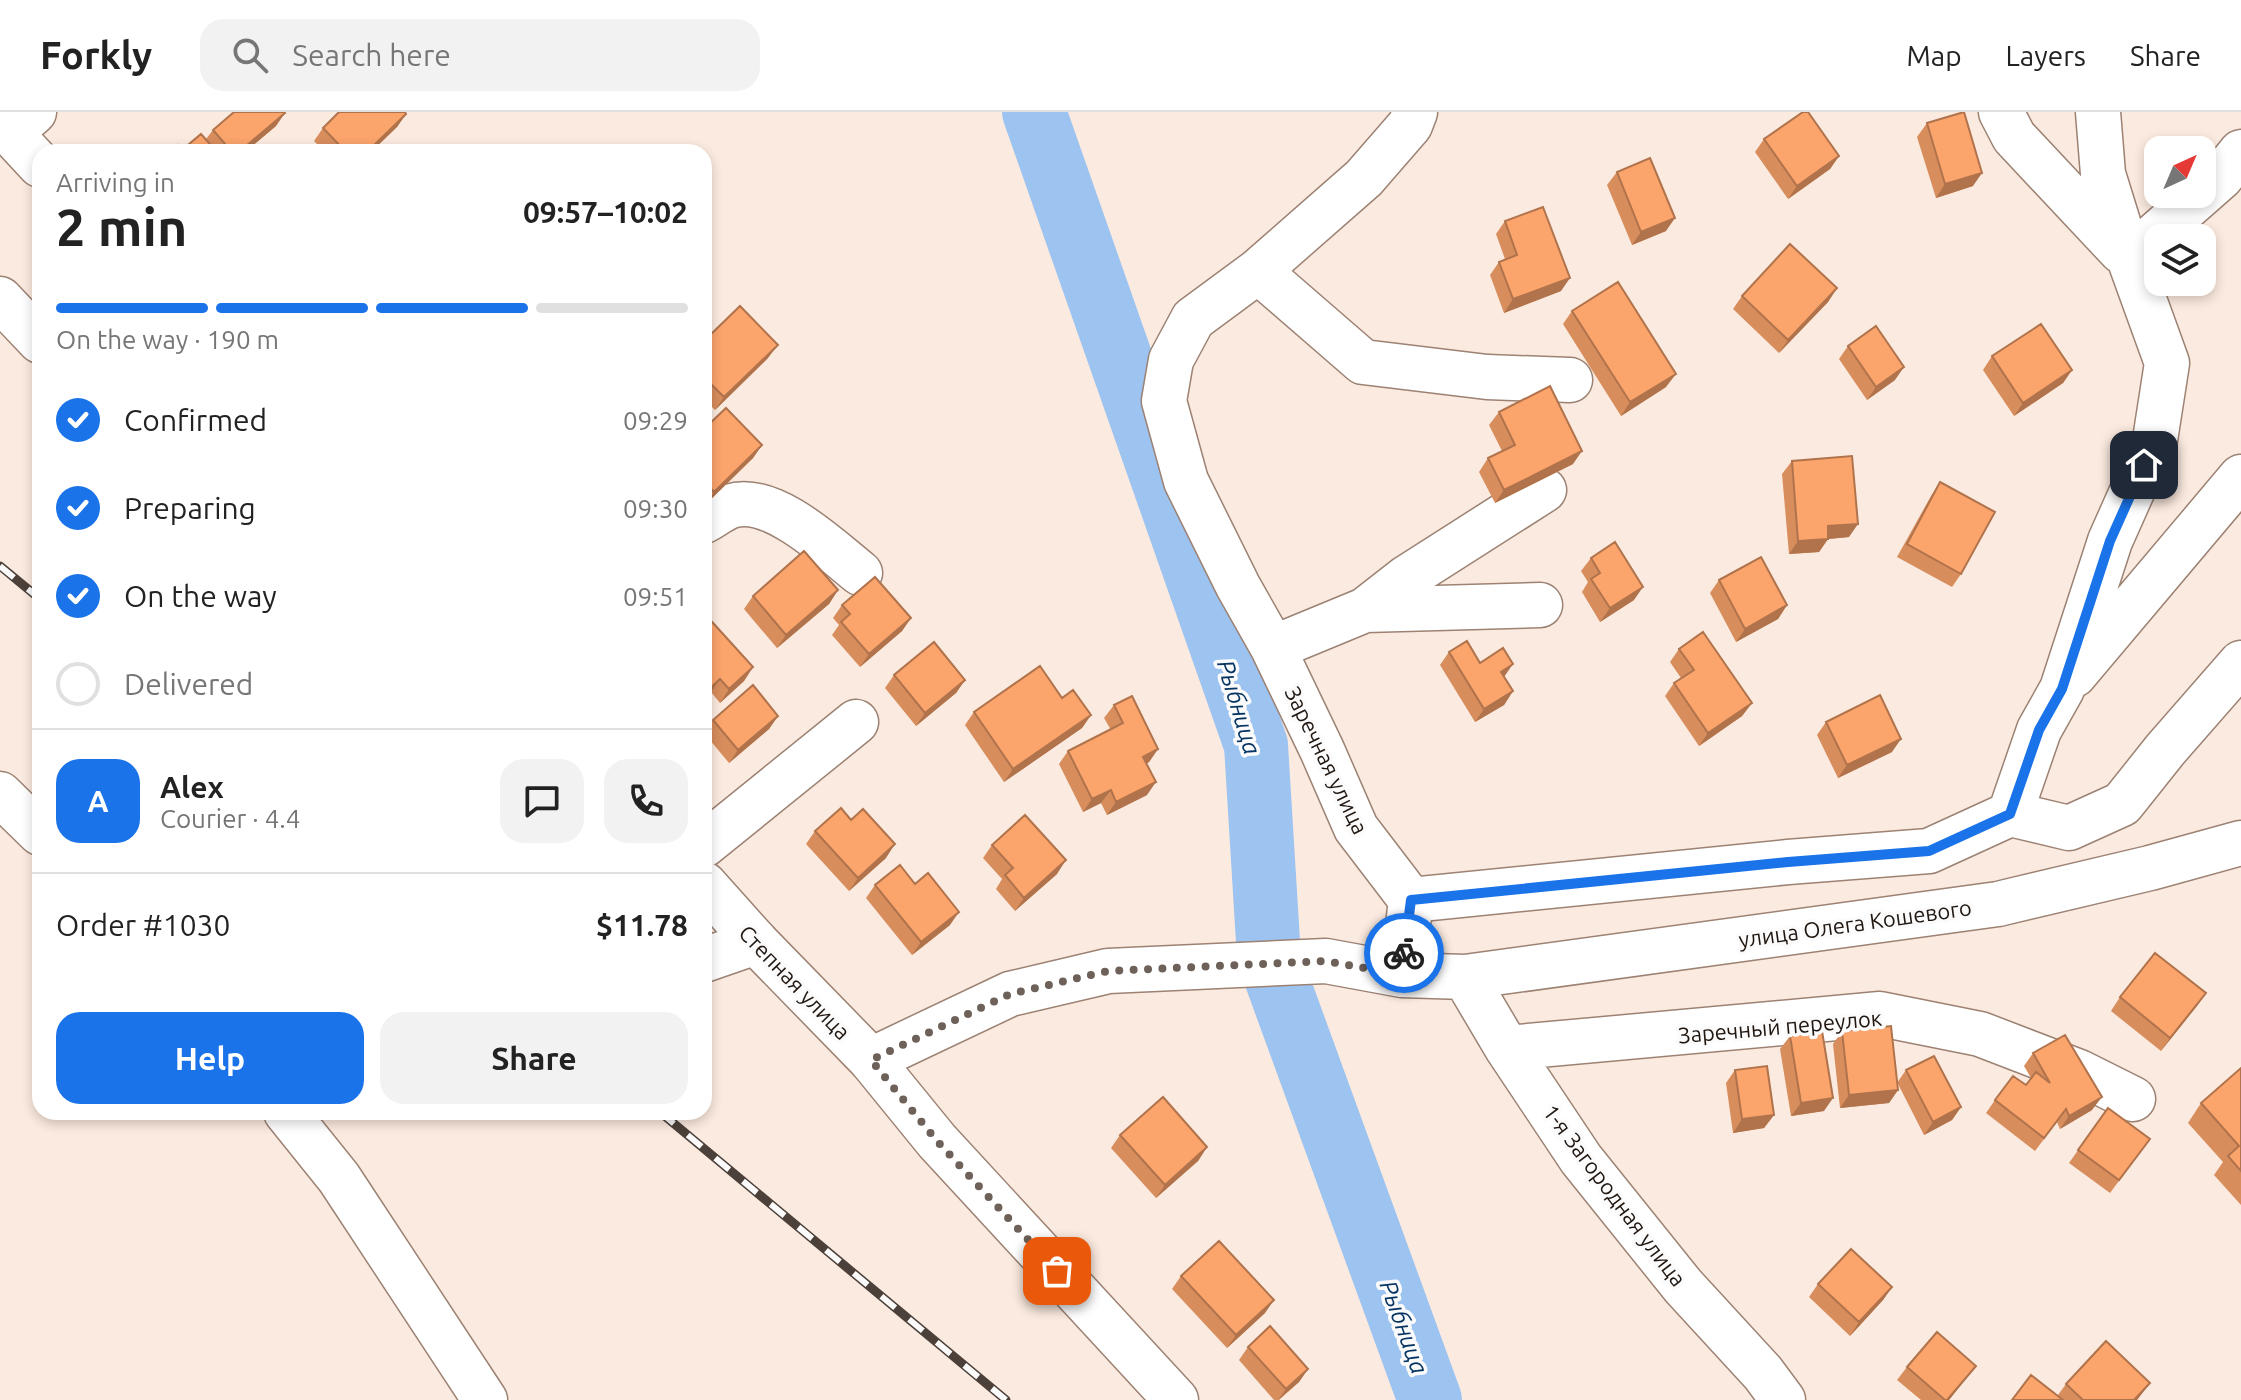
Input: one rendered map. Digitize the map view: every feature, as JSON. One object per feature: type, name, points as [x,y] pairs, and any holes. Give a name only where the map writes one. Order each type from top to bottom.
[{"type":"street","name":"Заречная улица","points":[[1411,900],[1356,828],[1273,648],[1186,481],[1164,401],[1171,360],[1193,319],[1258,271],[1364,178],[1410,125],[1415,112]]},
{"type":"street","points":[[2001,112],[2014,137],[2129,258]]},
{"type":"street","points":[[2062,689],[2110,541],[2155,440],[2167,363],[2103,174],[2098,112]]},
{"type":"street","points":[[15,122],[32,151]]},
{"type":"street","points":[[2129,258],[2221,177],[2241,152]]},
{"type":"street","points":[[1258,271],[1363,362],[1487,377],[1570,380]]},
{"type":"street","points":[[0,299],[32,333]]},
{"type":"street","points":[[2010,814],[2039,730],[2062,689],[2241,477]]},
{"type":"street","points":[[1273,648],[1365,610],[1406,578],[1544,490]]},
{"type":"street","points":[[712,517],[732,506],[753,505],[788,517],[860,573]]},
{"type":"street","points":[[1365,610],[1540,605]]},
{"type":"street","points":[[1402,975],[1411,900],[1929,851],[2010,814],[2069,828],[2122,804],[2241,663]]},
{"type":"street","points":[[712,839],[856,722]]},
{"type":"street","points":[[0,794],[32,825]]},
{"type":"street","name":"улица Олега Кошевого","points":[[871,1060],[1010,994],[1108,971],[1326,961],[1402,975],[1465,977],[1998,904],[2241,843]]},
{"type":"street","name":"Степная улица","points":[[712,893],[871,1060],[937,1141],[1176,1400]]},
{"type":"street","points":[[712,957],[756,942]]},
{"type":"street","name":"1-я Загородная улица","points":[[1465,977],[1507,1048],[1581,1159],[1683,1286],[1763,1373],[1783,1400]]},
{"type":"street","name":"Заречный переулок","points":[[1507,1048],[1880,1014],[1980,1034],[2079,1072],[2133,1099]]},
{"type":"street","points":[[292,1120],[339,1178],[485,1400]]},
{"type":"building","points":[[234,112],[285,113],[248,144],[225,144],[213,130]]},
{"type":"building","points":[[339,112],[406,114],[375,144],[338,144],[323,128]]},
{"type":"building","points":[[1803,112],[1808,112],[1839,156],[1797,186],[1764,139]]},
{"type":"building","points":[[1964,112],[1982,173],[1945,184],[1927,123]]},
{"type":"building","points":[[201,134],[210,144],[189,144]]},
{"type":"building","points":[[1650,158],[1675,218],[1641,232],[1617,172]]},
{"type":"building","points":[[1543,207],[1570,278],[1513,299],[1499,262],[1517,255],[1505,221]]},
{"type":"building","points":[[1790,244],[1837,288],[1788,340],[1742,296]]},
{"type":"building","points":[[1618,282],[1676,374],[1630,402],[1572,311]]},
{"type":"building","points":[[740,306],[778,345],[724,397],[712,385],[712,333]]},
{"type":"building","points":[[2041,324],[2072,370],[2023,403],[1992,356]]},
{"type":"building","points":[[1876,326],[1904,367],[1876,387],[1848,346]]},
{"type":"building","points":[[1550,386],[1582,451],[1504,490],[1488,458],[1515,445],[1499,412]]},
{"type":"building","points":[[726,408],[762,445],[714,492],[712,490],[712,421]]},
{"type":"building","points":[[1852,456],[1858,524],[1828,526],[1828,539],[1798,541],[1792,461]]},
{"type":"building","points":[[1940,482],[1995,512],[1961,574],[1907,544]]},
{"type":"building","points":[[1615,542],[1643,587],[1610,608],[1591,579],[1600,573],[1591,558]]},
{"type":"building","points":[[804,551],[838,590],[786,635],[753,596]]},
{"type":"building","points":[[1761,557],[1787,605],[1745,629],[1719,580]]},
{"type":"building","points":[[875,577],[911,618],[869,654],[841,622],[850,614],[842,605]]},
{"type":"building","points":[[712,622],[753,667],[729,689],[720,679],[712,686]]},
{"type":"building","points":[[1703,632],[1752,703],[1708,733],[1674,683],[1694,670],[1679,649]]},
{"type":"building","points":[[1467,641],[1480,663],[1503,648],[1513,664],[1501,672],[1513,691],[1484,709],[1449,652]]},
{"type":"building","points":[[934,642],[965,680],[925,713],[894,675]]},
{"type":"building","points":[[1040,666],[1062,698],[1073,690],[1091,715],[1013,769],[974,712]]},
{"type":"building","points":[[753,685],[778,716],[738,750],[713,720]]},
{"type":"building","points":[[1880,695],[1901,739],[1847,765],[1826,722]]},
{"type":"building","points":[[1132,696],[1158,749],[1143,757],[1156,782],[1116,802],[1111,790],[1092,799],[1068,751],[1123,723],[1114,705]]},
{"type":"building","points":[[841,808],[851,820],[863,809],[895,844],[858,878],[815,831]]},
{"type":"building","points":[[1025,815],[1066,860],[1024,898],[1005,875],[1013,868],[992,845]]},
{"type":"building","points":[[900,865],[915,884],[928,873],[959,912],[921,942],[875,885]]},
{"type":"building","points":[[2155,953],[2206,993],[2170,1038],[2120,997]]},
{"type":"building","points":[[1891,1026],[1898,1090],[1849,1095],[1842,1031]]},
{"type":"building","points":[[1822,1031],[1833,1098],[1801,1103],[1790,1036]]},
{"type":"building","points":[[2065,1035],[2102,1097],[2069,1116],[2066,1109],[2044,1138],[1995,1100],[2013,1076],[2026,1085],[2036,1072],[2050,1083],[2033,1053]]},
{"type":"building","points":[[1934,1056],[1961,1107],[1933,1122],[1906,1070]]},
{"type":"building","points":[[1767,1066],[1774,1115],[1742,1119],[1735,1070]]},
{"type":"building","points":[[2241,1068],[2241,1171],[2228,1156],[2239,1146],[2201,1103]]},
{"type":"building","points":[[1163,1097],[1207,1147],[1165,1185],[1120,1135]]},
{"type":"building","points":[[2108,1108],[2150,1139],[2119,1180],[2078,1150]]},
{"type":"building","points":[[1219,1241],[1274,1300],[1236,1335],[1181,1276]]},
{"type":"building","points":[[1851,1249],[1892,1287],[1859,1322],[1818,1284]]},
{"type":"building","points":[[1270,1326],[1308,1369],[1286,1389],[1248,1347]]},
{"type":"building","points":[[1937,1332],[1976,1366],[1947,1400],[1907,1367]]},
{"type":"building","points":[[2106,1341],[2150,1383],[2134,1400],[2083,1400],[2066,1384]]},
{"type":"building","points":[[2031,1375],[2063,1400],[2012,1400]]},
{"type":"waterway","name":"Рыбница","points":[[1034,112],[1256,745],[1269,958],[1430,1400]]},
{"type":"railway","points":[[0,566],[32,592]]},
{"type":"railway","points":[[670,1120],[1006,1400]]},
{"type":"way so far","points":[[1057,1271],[937,1141],[871,1060],[1010,994],[1108,971],[1326,961],[1402,975],[1404,953]]},
{"type":"route","points":[[1404,953],[1411,900],[1929,851],[2010,814],[2039,730],[2062,689],[2110,541],[2144,465]]}]
